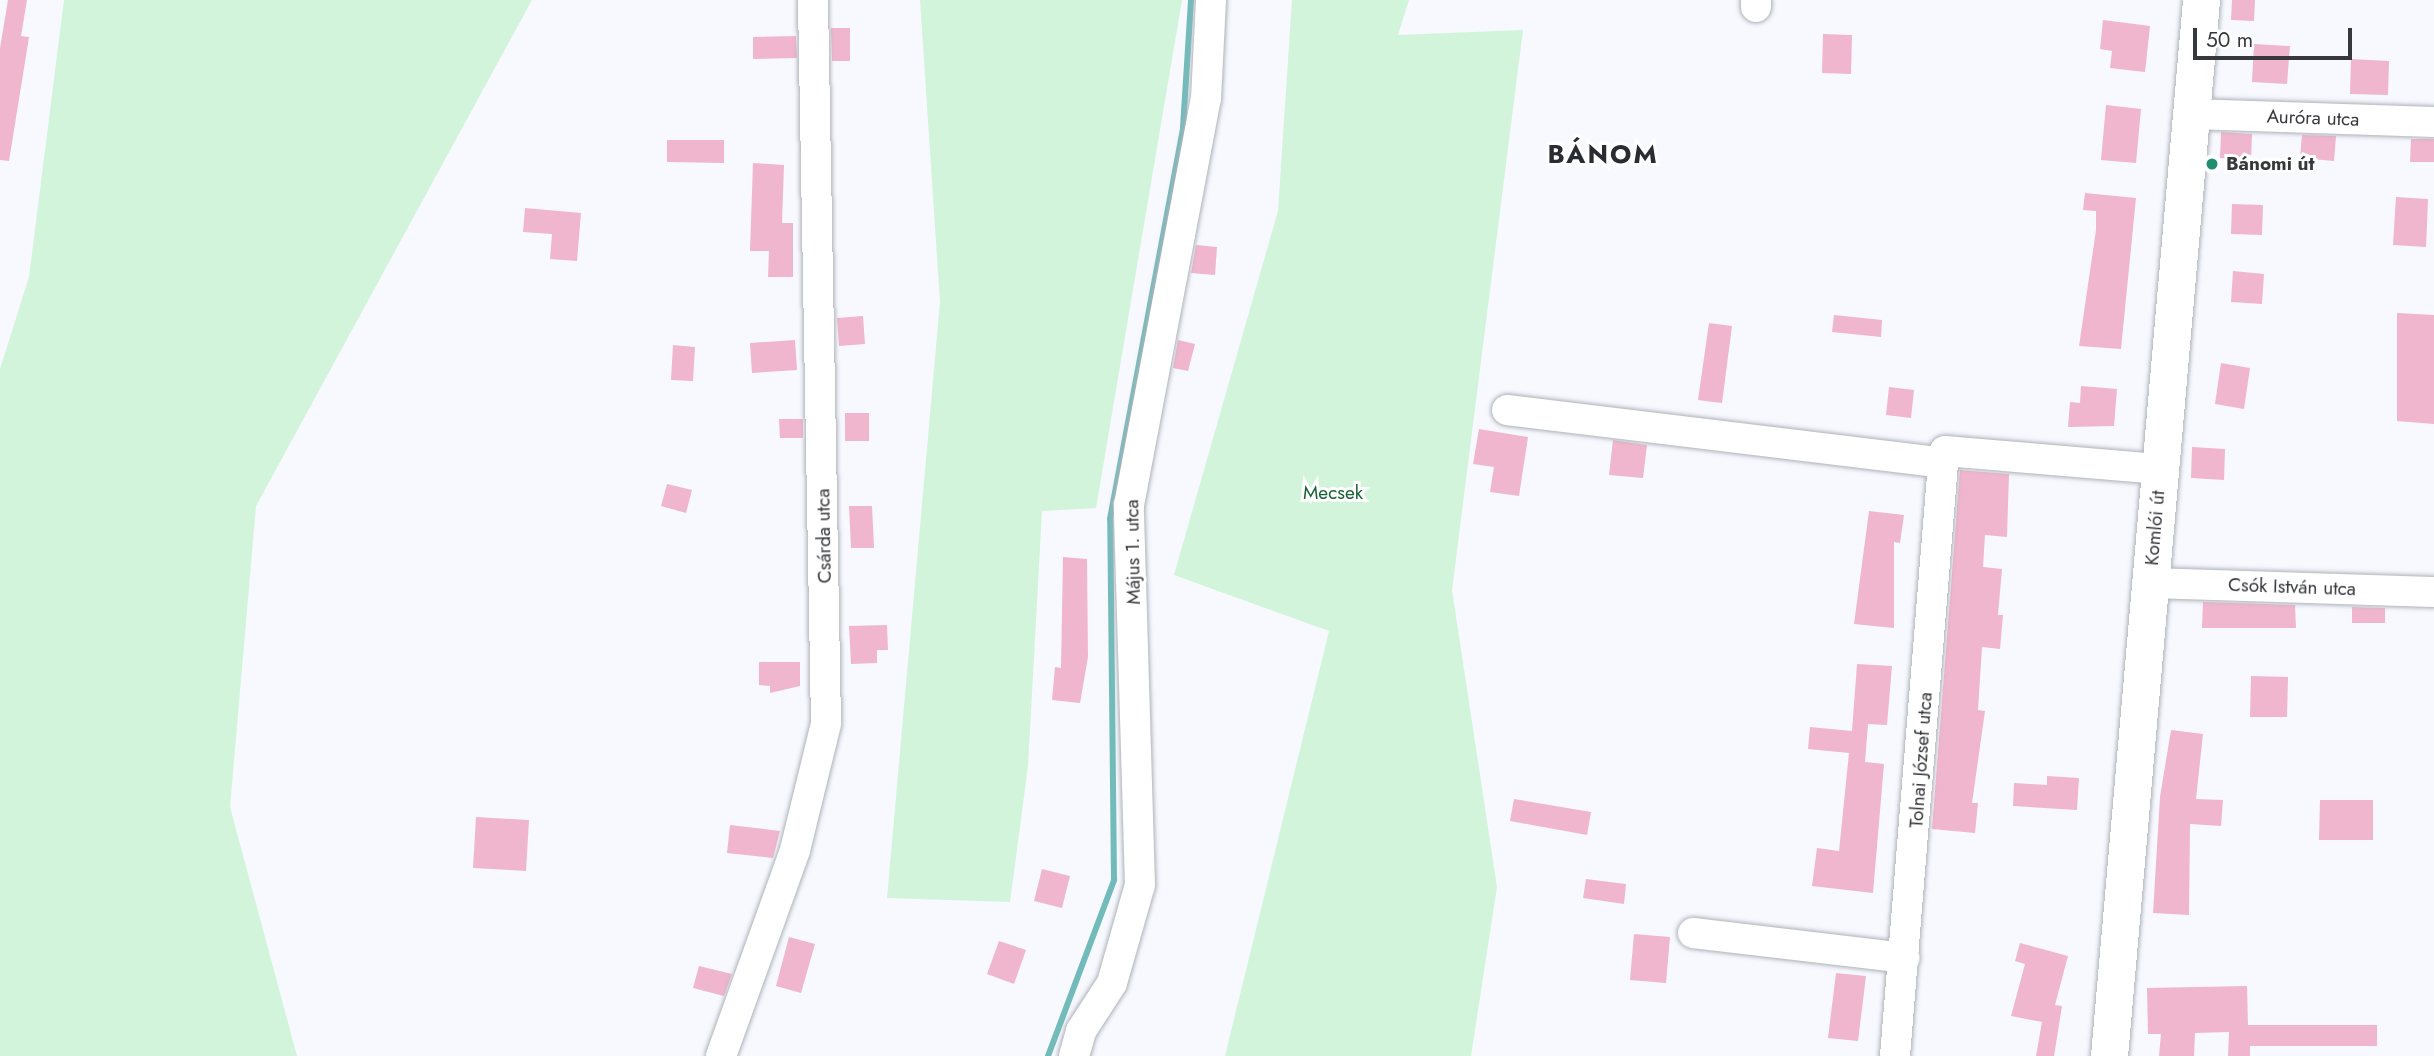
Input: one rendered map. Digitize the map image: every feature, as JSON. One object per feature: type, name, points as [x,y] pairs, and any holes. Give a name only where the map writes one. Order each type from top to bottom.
[{"type":"main road","name":"Komlói út","points":[[2109,1056],[2201,0]]},
{"type":"street","name":"Csárda utca","points":[[722,1056],[794,850],[826,724],[813,0]]},
{"type":"street","name":"Május 1. utca","points":[[1074,1056],[1081,1031],[1112,983],[1139,885],[1129,505],[1206,99],[1211,0]]},
{"type":"street","name":"Auróra utca","points":[[2191,114],[2434,122]]},
{"type":"street","points":[[1507,410],[1944,463],[1945,451],[2160,469]]},
{"type":"street","name":"Tolnai József utca","points":[[1895,1056],[1944,463]]},
{"type":"street","name":"Csók István utca","points":[[2150,583],[2434,592]]},
{"type":"street","points":[[1693,933],[1905,958]]},
{"type":"green space","points":[[64,0],[532,0],[256,506],[230,807],[297,1056],[0,1056],[0,369],[29,277]]},
{"type":"green space","points":[[920,0],[1182,0],[1096,508],[1042,511],[1028,766],[1010,902],[887,898],[940,302]]},
{"type":"green space","name":"Mecsek","points":[[1292,0],[1409,0],[1398,35],[1523,30],[1452,590],[1497,887],[1471,1056],[1225,1056],[1329,631],[1174,575],[1278,211]]},
{"type":"building","points":[[8,0],[27,0],[21,36],[29,37],[9,161],[0,160],[0,48]]},
{"type":"building","points":[[2232,0],[2255,0],[2254,21],[2231,20]]},
{"type":"building","points":[[2103,20],[2150,26],[2145,72],[2110,68],[2112,51],[2100,49]]},
{"type":"building","points":[[831,28],[850,28],[850,61],[832,61]]},
{"type":"building","points":[[1823,34],[1852,35],[1851,74],[1822,73]]},
{"type":"building","points":[[796,36],[797,58],[753,59],[753,37]]},
{"type":"building","points":[[2254,44],[2290,46],[2287,84],[2252,82]]},
{"type":"building","points":[[2351,59],[2389,61],[2388,95],[2350,94]]},
{"type":"building","points":[[2106,105],[2141,109],[2136,163],[2101,160]]},
{"type":"building","points":[[2221,132],[2252,134],[2251,160],[2220,158]]},
{"type":"building","points":[[2302,135],[2336,136],[2334,161],[2300,158]]},
{"type":"building","points":[[2411,139],[2434,139],[2434,162],[2410,162]]},
{"type":"building","points":[[667,140],[724,140],[724,163],[667,162]]},
{"type":"building","points":[[753,163],[784,165],[782,223],[793,223],[793,277],[768,277],[769,251],[750,251]]},
{"type":"building","points":[[2085,193],[2136,198],[2121,349],[2079,346],[2096,230],[2096,211],[2083,210]]},
{"type":"building","points":[[2396,197],[2428,199],[2426,247],[2393,245]]},
{"type":"building","points":[[2232,204],[2263,205],[2262,235],[2231,234]]},
{"type":"building","points":[[525,208],[581,213],[577,261],[550,259],[552,234],[523,232]]},
{"type":"building","points":[[1196,245],[1217,247],[1215,275],[1191,273]]},
{"type":"building","points":[[2233,271],[2264,274],[2262,304],[2231,302]]},
{"type":"building","points":[[2397,313],[2434,315],[2434,424],[2397,421]]},
{"type":"building","points":[[1834,315],[1882,320],[1881,337],[1832,332]]},
{"type":"building","points":[[863,316],[865,344],[839,346],[837,318]]},
{"type":"building","points":[[1709,323],[1732,326],[1722,403],[1698,400]]},
{"type":"building","points":[[795,340],[797,370],[752,373],[750,343]]},
{"type":"building","points":[[1178,340],[1195,344],[1188,371],[1173,368]]},
{"type":"building","points":[[673,345],[695,347],[693,381],[671,380]]},
{"type":"building","points":[[2221,363],[2250,368],[2244,409],[2215,404]]},
{"type":"building","points":[[2081,386],[2117,389],[2114,426],[2068,427],[2070,402],[2080,403]]},
{"type":"building","points":[[1889,387],[1914,390],[1911,418],[1886,415]]},
{"type":"building","points":[[845,413],[869,413],[869,441],[845,441]]},
{"type":"building","points":[[779,419],[803,419],[803,438],[780,438]]},
{"type":"building","points":[[1479,429],[1528,437],[1519,496],[1490,492],[1494,467],[1473,464]]},
{"type":"building","points":[[1613,440],[1647,445],[1643,478],[1609,475]]},
{"type":"building","points":[[2192,447],[2225,449],[2224,480],[2191,478]]},
{"type":"building","points":[[1960,470],[2009,474],[2007,537],[1985,535],[1983,567],[2002,569],[1998,615],[2003,615],[2000,649],[1982,647],[1978,710],[1985,711],[1972,803],[1978,803],[1975,833],[1932,829]]},
{"type":"building","points":[[667,484],[692,490],[686,513],[661,506]]},
{"type":"building","points":[[849,506],[872,506],[874,548],[851,548]]},
{"type":"building","points":[[1869,511],[1904,515],[1900,543],[1894,542],[1894,628],[1854,624]]},
{"type":"building","points":[[1063,557],[1087,559],[1088,657],[1080,703],[1052,700],[1055,667],[1061,668]]},
{"type":"building","points":[[2203,602],[2295,605],[2296,628],[2202,628]]},
{"type":"building","points":[[2352,607],[2385,608],[2385,623],[2352,623]]},
{"type":"building","points":[[887,625],[888,650],[877,650],[877,663],[851,664],[849,626]]},
{"type":"building","points":[[759,662],[800,662],[800,686],[770,693],[770,686],[759,685]]},
{"type":"building","points":[[1857,664],[1892,666],[1887,725],[1868,724],[1865,762],[1884,764],[1873,893],[1812,886],[1817,848],[1839,851],[1849,753],[1808,749],[1810,727],[1852,731]]},
{"type":"building","points":[[2251,676],[2288,677],[2287,717],[2250,717]]},
{"type":"building","points":[[2171,730],[2203,734],[2196,799],[2223,800],[2221,826],[2190,824],[2189,915],[2153,913],[2160,797]]},
{"type":"building","points":[[2047,776],[2079,778],[2077,810],[2013,806],[2014,783],[2047,785]]},
{"type":"building","points":[[1514,799],[1591,812],[1587,835],[1510,821]]},
{"type":"building","points":[[2320,800],[2373,800],[2373,840],[2319,840]]},
{"type":"building","points":[[476,817],[529,820],[526,871],[473,868]]},
{"type":"building","points":[[730,825],[780,831],[773,858],[727,853]]},
{"type":"building","points":[[1042,869],[1070,876],[1062,908],[1034,901]]},
{"type":"building","points":[[1586,879],[1626,884],[1624,904],[1583,898]]},
{"type":"building","points":[[1634,934],[1670,937],[1666,983],[1630,980]]},
{"type":"building","points":[[789,937],[815,944],[801,993],[776,986]]},
{"type":"building","points":[[999,941],[1026,950],[1014,984],[987,974]]},
{"type":"building","points":[[2020,943],[2068,956],[2055,1005],[2062,1006],[2054,1056],[2036,1056],[2042,1022],[2011,1016],[2025,964],[2015,961]]},
{"type":"building","points":[[699,966],[732,974],[724,996],[693,988]]},
{"type":"building","points":[[1836,973],[1866,976],[1858,1041],[1828,1038]]},
{"type":"building","points":[[2247,986],[2248,1025],[2377,1025],[2377,1046],[2250,1046],[2250,1056],[2228,1056],[2229,1032],[2195,1033],[2194,1056],[2159,1056],[2161,1034],[2148,1034],[2147,988]]},
{"type":"waterway","points":[[1048,1056],[1114,880],[1110,519],[1183,128],[1191,0]]},
{"type":"place","name":"Bánomi út","points":[[2212,164]]},
{"type":"district","name":"BÁNOM","points":[[1603,155]]}]
